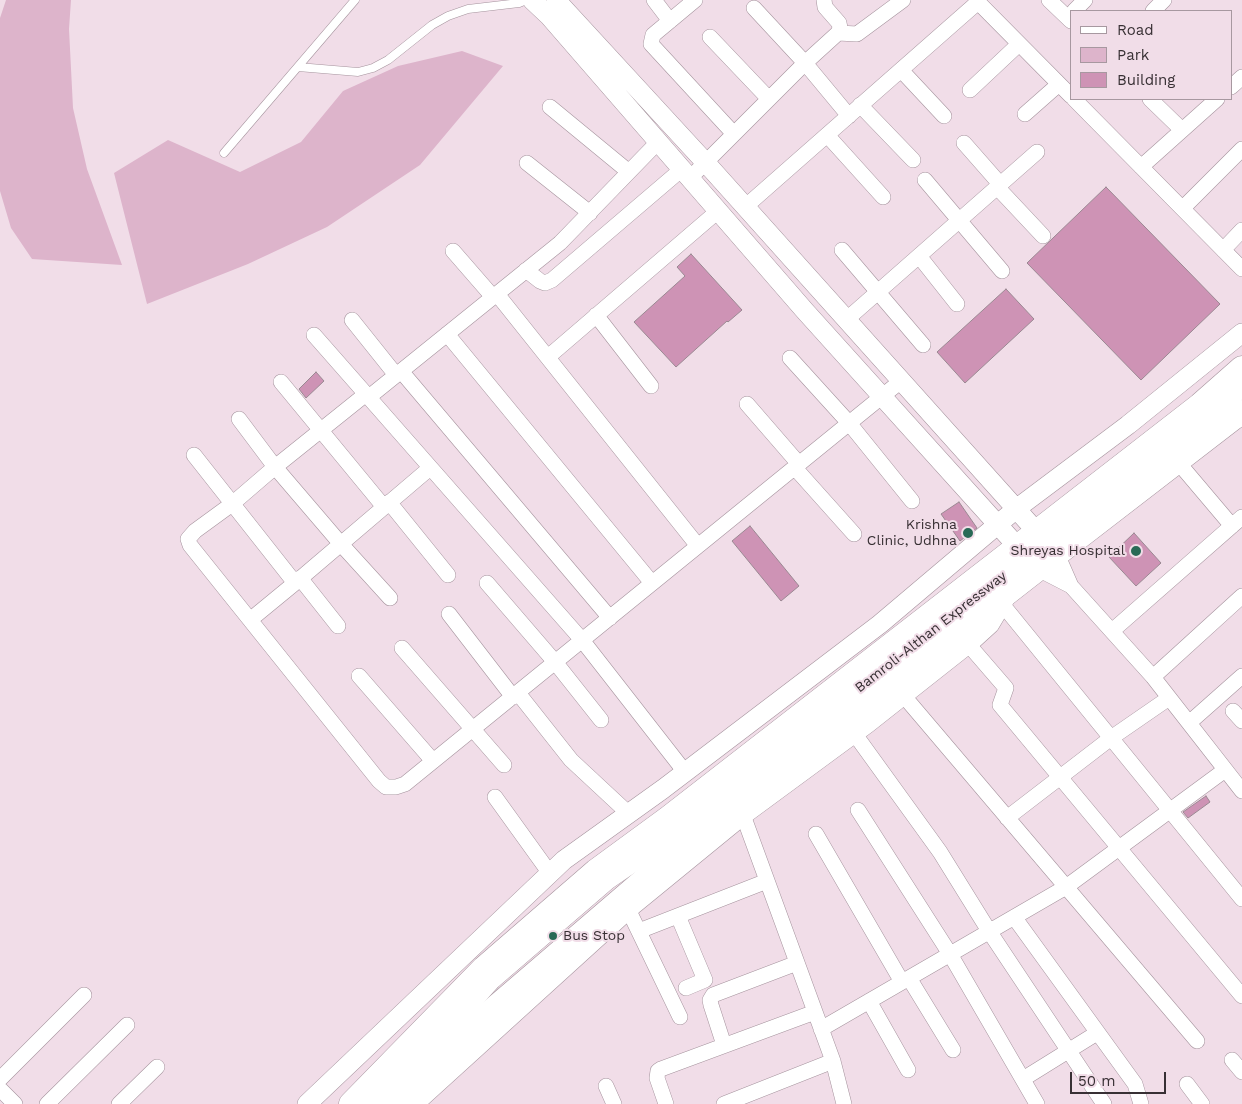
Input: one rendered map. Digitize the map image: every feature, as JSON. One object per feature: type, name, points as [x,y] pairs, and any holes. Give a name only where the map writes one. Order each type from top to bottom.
[{"type":"main road","points":[[1046,543],[1242,368]]},
{"type":"main road","points":[[351,1104],[484,968],[596,871],[1046,543],[1209,417],[1242,385]]},
{"type":"main road","points":[[1209,417],[1242,397]]},
{"type":"main road","points":[[1046,543],[1177,461],[1242,412]]},
{"type":"main road","points":[[392,1104],[483,1018],[684,845],[1007,597],[1027,557]]},
{"type":"main road","name":"Bamroli-Althan Expressway","points":[[371,1104],[439,1036],[500,989],[618,889],[684,845],[1027,557]]},
{"type":"street","points":[[654,0],[670,21]]},
{"type":"street","points":[[695,0],[653,36],[651,44],[734,134]]},
{"type":"street","points":[[838,33],[857,34],[904,0]]},
{"type":"street","points":[[1049,0],[1070,15]]},
{"type":"street","points":[[1076,10],[1085,0]]},
{"type":"street","points":[[1153,10],[1164,0]]},
{"type":"street","points":[[744,207],[977,1],[1070,95]]},
{"type":"street","points":[[526,270],[545,283],[552,280],[686,174],[706,163],[805,63],[838,33],[839,23],[822,2]]},
{"type":"street","points":[[544,4],[658,142],[805,311],[1027,557],[1071,586]]},
{"type":"street","points":[[544,4],[706,163],[1016,509],[1046,543],[1071,586],[1152,677],[1242,791]]},
{"type":"street","points":[[754,8],[805,63],[848,116]]},
{"type":"street","points":[[710,37],[769,99]]},
{"type":"street","points":[[970,90],[1019,44]]},
{"type":"street","points":[[901,70],[944,116]]},
{"type":"street","points":[[1232,86],[1242,77]]},
{"type":"street","points":[[1025,114],[1058,84]]},
{"type":"street","points":[[1075,100],[1242,269]]},
{"type":"street","points":[[1151,100],[1182,130]]},
{"type":"street","points":[[1141,166],[1216,100]]},
{"type":"street","points":[[860,105],[913,160]]},
{"type":"street","points":[[550,107],[629,172]]},
{"type":"street","points":[[827,135],[883,197]]},
{"type":"street","points":[[658,142],[560,243],[398,373],[321,430],[232,504],[195,531],[188,539],[190,545],[379,781],[386,787],[406,784],[901,381]]},
{"type":"street","points":[[964,143],[998,186],[1043,236]]},
{"type":"street","points":[[1182,208],[1242,149]]},
{"type":"street","points":[[846,320],[1037,152]]},
{"type":"street","points":[[527,163],[590,213]]},
{"type":"street","points":[[925,180],[1002,271]]},
{"type":"street","points":[[548,357],[718,211]]},
{"type":"street","points":[[1223,250],[1242,230]]},
{"type":"street","points":[[842,250],[923,346]]},
{"type":"street","points":[[453,251],[495,295],[548,357],[698,546]]},
{"type":"street","points":[[919,256],[956,304]]},
{"type":"street","points":[[596,315],[651,386]]},
{"type":"street","points":[[352,320],[610,618]]},
{"type":"street","points":[[307,1104],[549,872],[685,772],[880,624],[1016,509],[1128,425],[1242,333]]},
{"type":"street","points":[[447,334],[652,583]]},
{"type":"street","points":[[314,335],[582,640],[685,772]]},
{"type":"street","points":[[790,358],[849,423],[912,501]]},
{"type":"street","points":[[281,382],[448,575]]},
{"type":"street","points":[[747,404],[854,534]]},
{"type":"street","points":[[239,419],[275,467],[390,598]]},
{"type":"street","points":[[194,455],[232,504],[338,626]]},
{"type":"street","points":[[1112,631],[1237,522],[1177,461]]},
{"type":"street","points":[[250,620],[430,468]]},
{"type":"street","points":[[487,583],[555,662],[601,720]]},
{"type":"street","points":[[1152,677],[1242,596]]},
{"type":"street","points":[[414,1104],[628,909],[684,845],[743,815],[854,733],[968,644],[990,624],[1007,597],[1111,738],[1242,899]]},
{"type":"street","points":[[449,614],[571,760],[628,813]]},
{"type":"street","points":[[968,644],[1006,688],[1000,705],[1242,996]]},
{"type":"street","points":[[402,648],[504,765]]},
{"type":"street","points":[[359,676],[433,761]]},
{"type":"street","points":[[1189,723],[1242,676]]},
{"type":"street","points":[[903,695],[1196,1041]]},
{"type":"street","points":[[1007,818],[1111,738],[1169,698]]},
{"type":"street","points":[[854,733],[940,852],[989,931],[1104,1104]]},
{"type":"street","points":[[821,1029],[1066,887],[1225,770]]},
{"type":"street","points":[[496,797],[549,872]]},
{"type":"street","points":[[858,810],[950,954],[1037,1104]]},
{"type":"street","points":[[743,815],[833,1061],[844,1104]]},
{"type":"street","points":[[816,834],[906,980],[953,1050]]},
{"type":"street","points":[[639,931],[767,881]]},
{"type":"street","points":[[628,909],[680,1017]]},
{"type":"street","points":[[678,916],[705,980],[686,988]]},
{"type":"street","points":[[1014,917],[1135,1084],[1141,1104]]},
{"type":"street","points":[[724,1045],[710,1005],[713,995],[797,964]]},
{"type":"street","points":[[0,1079],[84,995]]},
{"type":"street","points":[[869,1001],[908,1070]]},
{"type":"street","points":[[666,1104],[657,1078],[658,1071],[815,1012]]},
{"type":"street","points":[[47,1104],[127,1025]]},
{"type":"street","points":[[1023,1079],[1097,1033]]},
{"type":"street","points":[[1232,1060],[1242,1072]]},
{"type":"street","points":[[724,1104],[833,1061]]},
{"type":"street","points":[[119,1104],[157,1067]]},
{"type":"street","points":[[1187,1084],[1202,1104]]},
{"type":"street","points":[[606,1086],[614,1104]]},
{"type":"street","points":[[0,1089],[15,1104]]},
{"type":"lane","points":[[224,153],[355,0]]},
{"type":"lane","points":[[298,67],[358,72],[373,68],[388,60],[448,16],[468,9],[519,3],[544,4]]},
{"type":"green space","points":[[6,0],[71,0],[69,29],[73,108],[87,169],[122,265],[32,259],[11,228],[0,191],[0,18]]},
{"type":"green space","points":[[462,51],[503,66],[420,165],[327,227],[248,264],[147,304],[114,173],[168,140],[240,172],[301,142],[343,91],[398,66]]},
{"type":"building","points":[[1106,187],[1220,304],[1141,380],[1027,263]]},
{"type":"building","points":[[691,254],[742,310],[676,367],[634,322],[685,276],[677,267]]},
{"type":"building","points":[[1006,289],[1034,319],[965,383],[937,352]]},
{"type":"building","points":[[316,372],[324,381],[306,398],[299,389]]},
{"type":"building","points":[[959,502],[977,528],[960,541],[941,514]]},
{"type":"building","points":[[750,526],[799,586],[781,601],[732,541]]},
{"type":"building","points":[[1134,533],[1161,563],[1136,586],[1109,557]]},
{"type":"building","points":[[1206,796],[1210,802],[1188,818],[1183,812]]},
{"type":"place","name":"Krishna Clinic, Udhna","points":[[968,533]]},
{"type":"place","name":"Shreyas Hospital","points":[[1136,551]]},
{"type":"place","name":"Bus Stop","points":[[553,936]]}]
